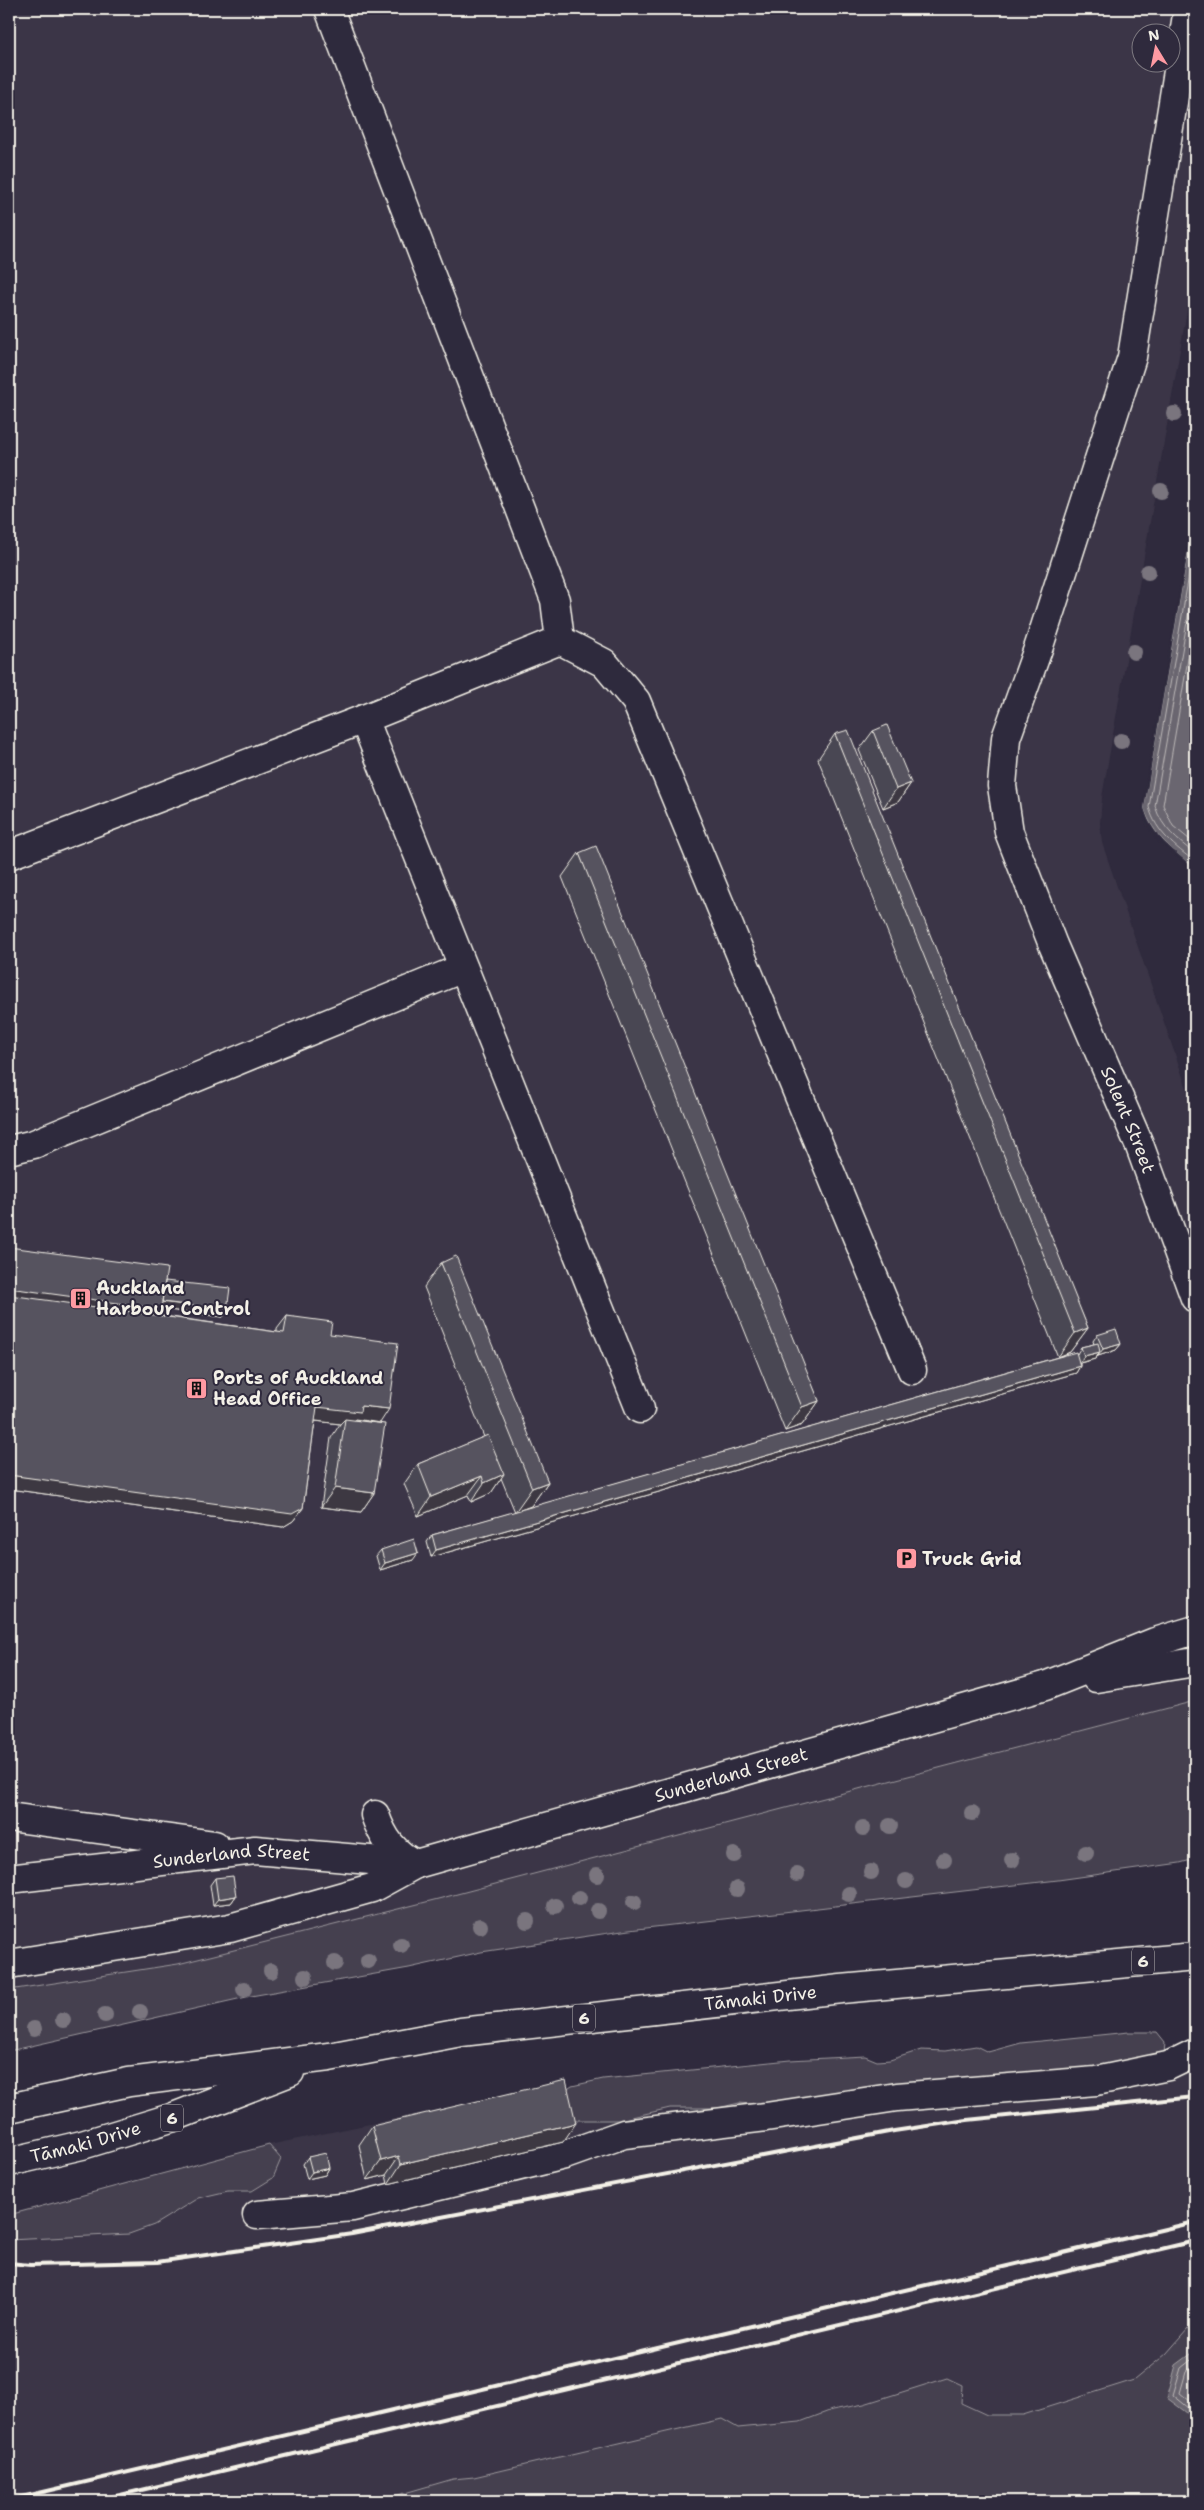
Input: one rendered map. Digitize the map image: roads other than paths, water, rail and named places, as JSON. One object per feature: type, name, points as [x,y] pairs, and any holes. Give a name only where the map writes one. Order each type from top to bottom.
[{"type":"street","points":[[329,9],[555,600],[560,640]]},
{"type":"street","name":"Solent Street","points":[[1188,9],[1132,357],[1039,646],[1006,738],[1002,786],[1009,832],[1053,945],[1139,1144],[1195,1298]]},
{"type":"street","points":[[9,855],[364,719],[560,640],[604,662],[636,701],[912,1370]]},
{"type":"street","points":[[364,719],[640,1409]]},
{"type":"street","points":[[9,1150],[34,1144],[463,968]]},
{"type":"street","points":[[1155,1642],[1195,1611]]},
{"type":"street","name":"Sunderland Street","points":[[9,1964],[176,1939],[230,1928],[372,1888],[416,1864],[1045,1686],[1155,1642],[1195,1630]]},
{"type":"street","name":"Sunderland Street","points":[[1045,1686],[1195,1662]]},
{"type":"street","points":[[375,1816],[382,1836],[401,1857],[416,1864]]},
{"type":"street","points":[[9,1817],[255,1850]]},
{"type":"street","name":"Sunderland Street","points":[[9,1879],[255,1850],[416,1864]]},
{"type":"street","name":"Tāmaki Drive","points":[[9,2108],[129,2082],[329,2057],[461,2032],[841,1989],[1195,1961]]},
{"type":"street","points":[[257,2215],[353,2207],[565,2155],[624,2134],[766,2117],[897,2097],[1096,2082],[1168,2066],[1195,2053]]},
{"type":"street","name":"Tāmaki Drive","points":[[9,2162],[82,2145],[171,2118],[329,2057]]},
{"type":"water","points":[[1195,511],[1195,869],[1158,835],[1144,808]]},
{"type":"water","points":[[1195,2351],[1195,2419],[1167,2398],[1176,2365]]},
{"type":"railway","points":[[9,2263],[30,2265],[157,2262],[352,2234],[894,2131],[967,2120],[1195,2097]]},
{"type":"railway","points":[[9,2500],[1195,2222]]},
{"type":"railway","points":[[95,2501],[1195,2241]]},
{"type":"place","name":"Auckland Harbour Control","points":[[80,1298]]},
{"type":"place","name":"Ports of Auckland Head Office","points":[[197,1388]]},
{"type":"place","name":"Truck Grid","points":[[906,1559]]}]
